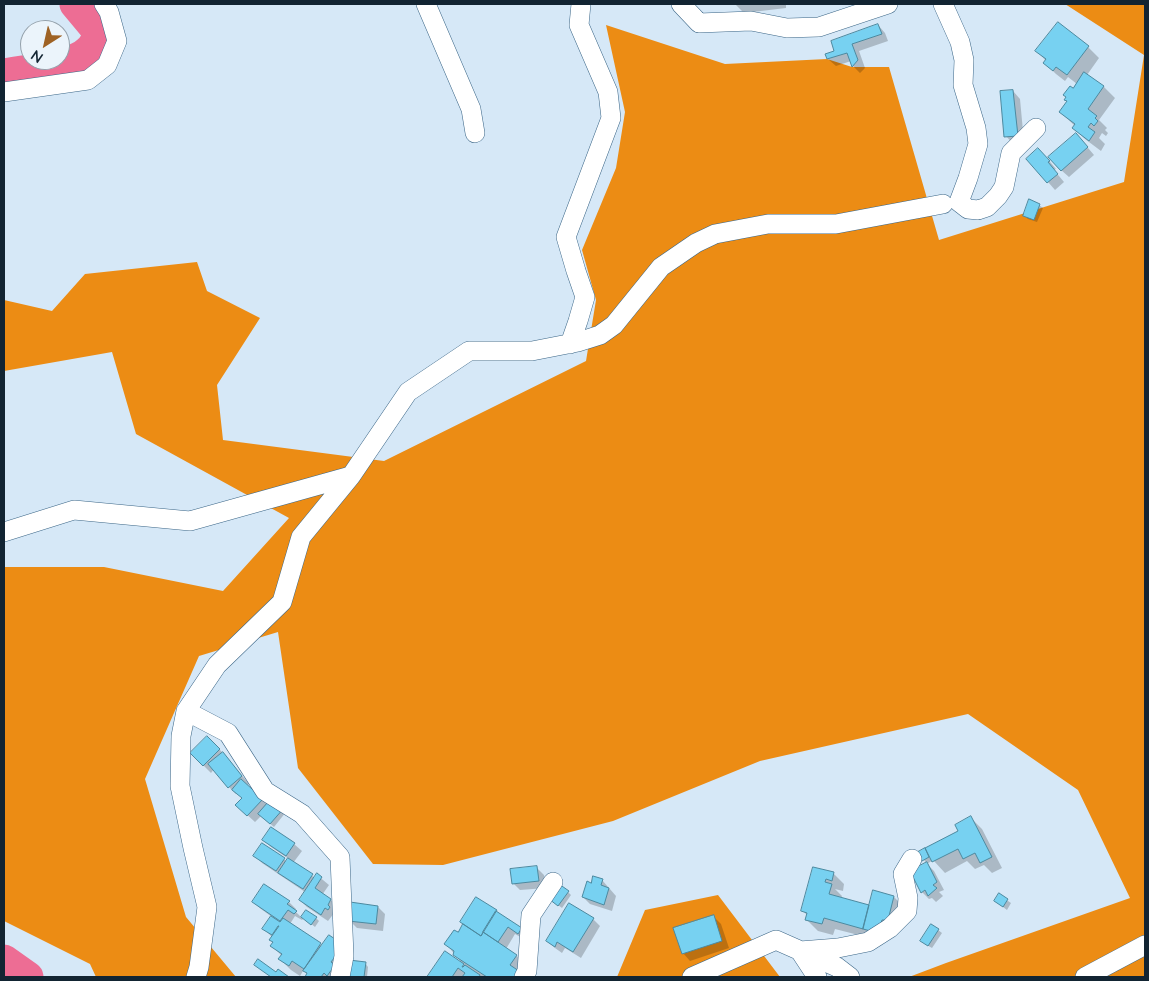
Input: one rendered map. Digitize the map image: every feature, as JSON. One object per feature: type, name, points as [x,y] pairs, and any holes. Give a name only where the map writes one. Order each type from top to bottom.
[{"type":"street","points":[[4,92],[88,80],[107,65],[117,41],[110,12],[104,4]]},
{"type":"street","points":[[426,4],[471,108],[476,133]]},
{"type":"street","points":[[570,344],[585,297],[566,237],[611,118],[608,92],[579,25],[581,4]]},
{"type":"street","points":[[681,4],[699,23],[751,21],[787,28],[819,27],[888,4]]},
{"type":"street","points":[[943,4],[960,42],[964,60],[963,85],[976,128],[978,144],[959,202],[968,209],[978,210],[988,207],[1004,187],[1011,153],[1036,128]]},
{"type":"street","points":[[196,977],[207,907],[180,786],[181,736],[186,711],[216,665],[282,602],[301,537],[351,476],[408,392],[469,351],[532,351],[570,344],[600,335],[614,326],[661,267],[696,243],[715,234],[768,224],[836,224],[943,204]]},
{"type":"street","points":[[4,532],[74,510],[190,521],[351,476]]},
{"type":"street","points":[[186,711],[228,734],[265,791],[302,814],[340,858],[344,956],[340,977]]},
{"type":"street","points":[[800,951],[838,948],[868,942],[890,928],[907,911],[908,898],[903,874],[912,859]]},
{"type":"street","points":[[524,977],[531,915],[553,882]]},
{"type":"street","points":[[692,977],[776,940],[837,967],[850,977]]},
{"type":"street","points":[[1085,977],[1145,945]]},
{"type":"street","points":[[800,951],[817,977]]},
{"type":"shaded area","points":[[1065,4],[1145,4],[1145,977],[909,977],[1130,898],[1078,790],[968,714],[760,761],[613,821],[443,865],[373,864],[298,768],[278,632],[199,656],[145,779],[186,917],[236,977],[96,977],[90,964],[4,921],[4,567],[104,567],[223,591],[289,518],[136,434],[112,352],[4,371],[4,300],[52,311],[85,274],[197,262],[207,291],[260,318],[217,385],[223,440],[384,461],[586,361],[596,300],[582,250],[616,168],[625,112],[606,25],[725,64],[827,59],[852,67],[889,67],[939,240],[1124,182],[1144,55]]},
{"type":"shaded area","points":[[718,895],[780,977],[617,977],[645,910]]},
{"type":"building","points":[[1058,22],[1089,46],[1067,75],[1056,67],[1053,71],[1043,63],[1046,59],[1035,51]]},
{"type":"building","points":[[878,24],[882,34],[852,44],[858,60],[852,67],[847,53],[827,59],[825,54],[834,51],[831,41]]},
{"type":"building","points":[[1084,72],[1104,86],[1088,109],[1097,116],[1095,118],[1098,121],[1094,126],[1091,123],[1088,127],[1095,132],[1089,141],[1072,128],[1075,124],[1059,112],[1067,101],[1064,100],[1066,97],[1063,95],[1070,86],[1073,88]]},
{"type":"building","points":[[1013,90],[1018,136],[1004,137],[1000,91]]},
{"type":"building","points":[[1076,133],[1088,147],[1061,171],[1048,157]]},
{"type":"building","points":[[1038,148],[1050,161],[1048,162],[1058,174],[1047,183],[1026,159]]},
{"type":"building","points":[[1029,199],[1040,204],[1034,220],[1023,216]]},
{"type":"building","points":[[207,736],[220,749],[203,766],[190,753]]},
{"type":"building","points":[[223,752],[242,776],[228,788],[208,764]]},
{"type":"building","points":[[241,779],[263,799],[247,816],[235,805],[242,798],[232,790]]},
{"type":"building","points":[[272,798],[284,808],[270,824],[258,814]]},
{"type":"building","points":[[971,816],[992,857],[980,863],[975,853],[963,859],[958,849],[932,862],[925,848],[958,831],[955,825]]},
{"type":"building","points":[[271,827],[295,843],[286,856],[262,840]]},
{"type":"building","points":[[262,843],[285,858],[276,871],[253,856]]},
{"type":"building","points":[[925,848],[929,857],[922,861],[918,852]]},
{"type":"building","points":[[288,858],[313,874],[303,889],[278,873]]},
{"type":"building","points":[[927,862],[937,882],[933,885],[937,888],[928,896],[925,890],[921,893],[910,871]]},
{"type":"building","points":[[537,866],[539,881],[512,884],[510,869]]},
{"type":"building","points":[[813,867],[834,872],[832,881],[826,879],[825,882],[832,884],[829,894],[869,905],[863,929],[824,918],[822,924],[805,920],[807,913],[801,911]]},
{"type":"building","points":[[317,873],[322,877],[315,888],[331,899],[328,905],[330,907],[328,910],[325,908],[321,915],[299,900]]},
{"type":"building","points":[[593,876],[603,879],[601,885],[609,888],[604,905],[582,897],[587,881],[591,883]]},
{"type":"building","points":[[264,884],[290,901],[287,904],[297,911],[294,914],[288,910],[280,921],[252,902]]},
{"type":"building","points":[[559,884],[569,891],[558,906],[549,899]]},
{"type":"building","points":[[873,890],[894,896],[888,920],[882,920],[878,933],[863,929]]},
{"type":"building","points":[[999,893],[1008,899],[1003,907],[994,901]]},
{"type":"building","points":[[476,897],[497,910],[481,936],[460,922]]},
{"type":"building","points":[[350,902],[378,906],[376,924],[348,921]]},
{"type":"building","points":[[569,903],[594,918],[573,952],[557,942],[555,947],[546,941]]},
{"type":"building","points":[[306,910],[317,917],[311,925],[301,917]]},
{"type":"building","points":[[496,911],[522,928],[518,934],[508,927],[498,942],[483,932]]},
{"type":"building","points":[[714,915],[722,941],[682,954],[673,928]]},
{"type":"building","points":[[271,916],[280,922],[283,918],[321,943],[304,969],[292,961],[289,966],[278,959],[282,954],[270,946],[273,942],[269,940],[279,926],[272,935],[262,929]]},
{"type":"building","points":[[463,924],[481,936],[483,932],[517,955],[510,965],[519,971],[515,977],[487,977],[453,955],[454,951],[444,944],[454,930],[458,932]]},
{"type":"building","points":[[931,924],[939,929],[928,946],[920,941]]},
{"type":"building","points":[[329,935],[344,945],[331,962],[335,965],[327,976],[324,973],[321,977],[305,977],[307,973],[303,971]]},
{"type":"building","points":[[445,951],[464,964],[462,967],[465,965],[480,975],[479,977],[462,977],[465,973],[458,968],[452,977],[427,977]]},
{"type":"building","points":[[258,959],[276,972],[278,969],[289,977],[271,977],[254,965]]},
{"type":"building","points":[[349,960],[366,962],[364,977],[347,977]]},
{"type":"waterway","points":[[4,74],[61,64],[82,55],[91,48],[100,34],[75,4]]},
{"type":"waterway","points":[[4,960],[28,977]]}]
